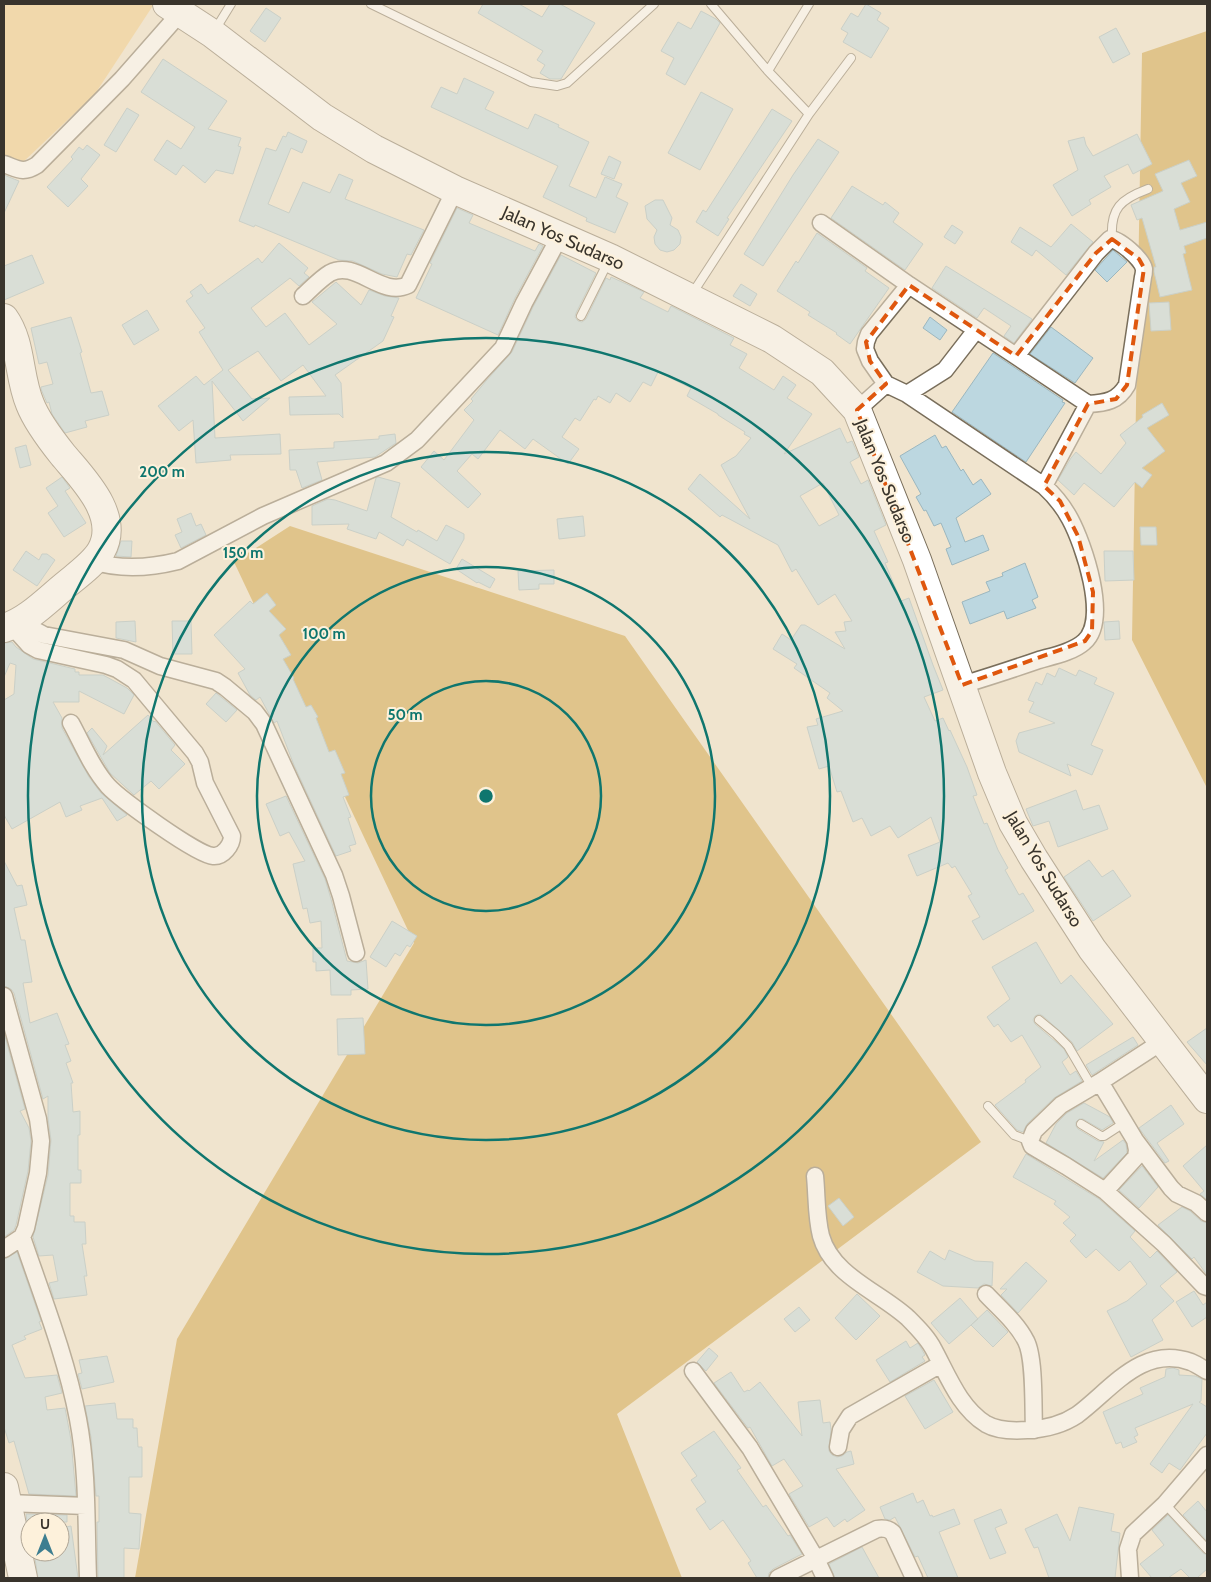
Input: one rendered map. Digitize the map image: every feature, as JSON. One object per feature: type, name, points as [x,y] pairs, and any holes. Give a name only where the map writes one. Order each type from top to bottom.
[{"type":"highway","name":"Jalan Yos Sudarso","points":[[174,8],[213,34],[322,117],[374,149],[454,190],[610,258],[772,339],[822,372],[857,410],[917,560],[1001,794],[1014,823],[1034,859],[1092,949],[1207,1099]]},
{"type":"highway","points":[[4,318],[17,346],[30,404],[45,431],[90,486],[100,503],[104,516],[104,542],[101,551],[73,579],[13,624]]},
{"type":"highway","points":[[6,1495],[23,1578]]},
{"type":"street","points":[[4,164],[20,171],[31,169],[37,165],[122,79],[174,8]]},
{"type":"street","points":[[303,296],[328,274],[342,270],[352,272],[390,288],[408,285],[454,190]]},
{"type":"street","points":[[821,223],[909,286],[1088,404],[1104,403],[1116,399],[1127,384],[1144,268],[1138,259],[1118,240],[1112,239],[1104,244],[1016,356]]},
{"type":"street","points":[[92,561],[107,566],[125,567],[178,561],[263,516],[386,463],[417,440],[503,348],[524,303],[560,236]]},
{"type":"street","points":[[909,286],[869,334],[865,349],[870,361],[886,384],[907,394],[1044,486],[1060,501],[1078,536],[1093,592],[1095,616],[1092,630],[1085,641],[1073,648],[962,685]]},
{"type":"street","points":[[907,394],[945,370],[976,330]]},
{"type":"street","points":[[857,410],[886,384]]},
{"type":"street","points":[[1044,486],[1088,404]]},
{"type":"street","points":[[13,624],[29,645],[38,650],[117,668],[134,680],[195,753],[200,762],[205,783],[232,836],[230,845],[219,856],[211,856],[183,842],[120,797],[100,776],[71,722]]},
{"type":"street","points":[[13,624],[31,628],[44,635],[124,650],[160,666],[210,679],[225,686],[255,712],[264,724],[334,875],[356,953]]},
{"type":"street","points":[[4,996],[38,1119],[40,1133],[38,1173],[31,1209],[22,1237],[71,1387],[82,1450],[88,1578]]},
{"type":"street","points":[[1163,1041],[1061,1105],[1034,1131],[1030,1141],[1036,1150],[1066,1166],[1104,1191],[1164,1244],[1207,1287]]},
{"type":"street","points":[[1096,1084],[1171,1188],[1177,1194],[1196,1203],[1207,1213]]},
{"type":"street","points":[[1104,1191],[1136,1156],[1135,1140]]},
{"type":"street","points":[[815,1176],[819,1226],[826,1248],[832,1258],[849,1275],[912,1322],[934,1349],[948,1378],[975,1416],[988,1425],[1002,1430],[1014,1431],[1034,1430],[1058,1425],[1076,1416],[1122,1376],[1138,1365],[1153,1360],[1173,1359],[1190,1362],[1207,1371]]},
{"type":"street","points":[[4,1249],[22,1237]]},
{"type":"street","points":[[986,1294],[1013,1322],[1027,1342],[1031,1355],[1034,1430]]},
{"type":"street","points":[[838,1447],[841,1430],[850,1416],[941,1364]]},
{"type":"street","points":[[693,1371],[750,1448],[816,1559],[825,1578]]},
{"type":"street","points":[[1130,1578],[1128,1549],[1134,1534],[1165,1504],[1207,1456]]},
{"type":"street","points":[[6,1495],[86,1506]]},
{"type":"street","points":[[778,1578],[877,1529],[889,1530],[893,1533],[914,1578]]},
{"type":"lane","points":[[213,34],[231,4]]},
{"type":"lane","points":[[371,4],[531,82],[557,86],[567,83],[654,4]]},
{"type":"lane","points":[[711,4],[768,71],[810,114]]},
{"type":"lane","points":[[768,71],[808,4]]},
{"type":"lane","points":[[690,298],[810,114],[851,58]]},
{"type":"lane","points":[[1112,239],[1111,226],[1118,207],[1129,197],[1148,189]]},
{"type":"lane","points":[[581,316],[610,258]]},
{"type":"lane","points":[[1039,1020],[1068,1046],[1096,1084]]},
{"type":"lane","points":[[988,1106],[1014,1135],[1030,1141]]},
{"type":"lane","points":[[1081,1124],[1104,1136],[1124,1123]]},
{"type":"lane","points":[[1165,1504],[1207,1548]]},
{"type":"highlighted area","points":[[1112,239],[1139,259],[1144,268],[1127,385],[1116,399],[1088,404],[1044,486],[1060,501],[1078,536],[1093,592],[1092,631],[1085,641],[962,685],[857,410],[886,384],[870,361],[866,342],[909,285],[1016,356],[1096,253]]},
{"type":"shaded area","points":[[4,4],[154,4],[95,94],[20,165],[4,157]]},
{"type":"shaded area","points":[[1207,31],[1207,788],[1132,640],[1142,53]]},
{"type":"shaded area","points":[[290,526],[625,636],[981,1142],[617,1414],[682,1578],[135,1578],[177,1339],[414,943],[234,562]]},
{"type":"building","points":[[483,4],[519,4],[542,17],[550,4],[560,4],[595,23],[561,79],[550,79],[540,73],[545,65],[537,60],[543,51],[478,13]]},
{"type":"building","points":[[866,4],[881,13],[877,20],[889,28],[871,58],[843,42],[848,33],[841,29],[851,13],[858,17]]},
{"type":"building","points":[[266,8],[281,18],[265,42],[250,31]]},
{"type":"building","points":[[701,11],[720,23],[685,85],[666,74],[674,58],[661,51],[678,22],[691,29]]},
{"type":"building","points":[[1116,28],[1130,54],[1113,63],[1099,37]]},
{"type":"building","points":[[163,59],[227,101],[208,129],[241,138],[238,146],[241,147],[233,174],[216,170],[205,183],[183,165],[176,175],[154,160],[167,140],[181,149],[195,127],[141,92]]},
{"type":"building","points":[[464,78],[494,92],[485,109],[528,129],[535,114],[589,142],[569,186],[596,198],[605,177],[622,184],[616,197],[628,203],[615,233],[586,221],[587,218],[543,197],[558,166],[431,107],[441,87],[457,94]]},
{"type":"building","points":[[701,92],[733,109],[700,170],[668,153]]},
{"type":"building","points":[[127,108],[139,115],[116,152],[104,145]]},
{"type":"building","points":[[772,109],[792,121],[727,218],[729,219],[718,236],[696,222],[703,210],[706,212]]},
{"type":"building","points":[[288,132],[307,141],[302,153],[291,148],[268,204],[289,213],[303,182],[330,193],[339,174],[353,180],[345,199],[424,230],[411,255],[407,254],[397,277],[382,274],[353,261],[339,260],[255,225],[254,227],[239,221],[266,148],[276,151],[283,136],[286,137]]},
{"type":"building","points":[[1137,134],[1152,164],[1133,174],[1128,164],[1104,176],[1111,187],[1089,200],[1091,204],[1072,216],[1053,185],[1078,170],[1068,141],[1084,137],[1086,145],[1093,156]]},
{"type":"building","points":[[818,139],[839,152],[763,266],[744,254],[793,175]]},
{"type":"building","points":[[87,145],[100,155],[81,179],[88,186],[68,207],[47,187],[73,159],[71,157],[79,147],[83,150]]},
{"type":"building","points":[[609,156],[621,162],[614,179],[601,174]]},
{"type":"building","points":[[1189,160],[1197,176],[1181,183],[1190,202],[1174,209],[1180,230],[1207,222],[1207,238],[1184,246],[1186,253],[1183,254],[1192,290],[1160,297],[1154,272],[1154,267],[1156,267],[1142,218],[1137,220],[1131,205],[1163,191],[1155,174]]},
{"type":"building","points":[[4,175],[19,181],[4,213]]},
{"type":"building","points":[[852,186],[883,205],[885,202],[899,213],[893,222],[923,244],[905,270],[831,218]]},
{"type":"building","points":[[655,200],[663,200],[672,218],[670,225],[678,230],[681,237],[680,244],[674,250],[667,252],[660,250],[655,244],[654,237],[657,230],[647,219],[645,206]]},
{"type":"building","points":[[457,208],[473,215],[469,223],[535,251],[539,244],[543,246],[515,298],[498,335],[416,298],[432,264],[430,263]]},
{"type":"building","points":[[1071,224],[1093,242],[1066,275],[1036,250],[1032,256],[1011,242],[1020,227],[1051,247]]},
{"type":"building","points":[[952,225],[963,232],[955,244],[944,237]]},
{"type":"building","points":[[817,233],[867,268],[865,271],[889,288],[850,344],[837,333],[808,315],[810,312],[777,291]]},
{"type":"building","points":[[279,243],[308,268],[304,273],[309,277],[299,286],[290,278],[251,308],[266,327],[285,313],[309,345],[337,324],[312,302],[336,282],[361,305],[369,290],[385,296],[399,298],[391,316],[394,317],[383,341],[335,375],[341,383],[343,418],[339,414],[290,415],[289,397],[326,396],[303,365],[281,381],[258,351],[228,370],[252,399],[270,398],[243,421],[212,381],[215,438],[280,434],[281,454],[230,455],[231,460],[196,463],[193,420],[179,431],[158,406],[196,376],[204,385],[223,370],[199,332],[205,328],[186,301],[193,296],[190,292],[201,284],[208,294],[258,258],[262,263]]},
{"type":"building","points":[[1113,250],[1127,262],[1107,282],[1095,270]]},
{"type":"building","points":[[32,255],[44,283],[4,300],[4,266]]},
{"type":"building","points":[[561,255],[596,273],[576,313],[575,317],[578,321],[582,322],[586,319],[606,278],[610,280],[611,277],[644,292],[640,298],[668,312],[671,306],[734,338],[730,345],[747,354],[739,368],[774,390],[783,376],[796,385],[787,398],[812,414],[784,454],[840,428],[847,443],[852,441],[859,457],[850,462],[861,484],[868,480],[886,525],[874,531],[888,562],[885,563],[901,601],[909,598],[943,690],[924,697],[935,721],[943,718],[950,730],[967,767],[977,795],[973,796],[984,824],[987,823],[1008,868],[1005,870],[1019,895],[1023,893],[1034,911],[983,940],[972,921],[980,917],[968,896],[972,894],[955,866],[952,868],[948,863],[917,876],[908,855],[940,842],[931,817],[898,838],[890,826],[871,836],[862,818],[853,822],[841,791],[837,792],[829,766],[819,769],[807,727],[818,725],[816,719],[843,711],[827,698],[830,693],[794,668],[797,664],[773,649],[782,634],[791,640],[801,625],[805,625],[845,649],[835,632],[846,631],[844,622],[852,621],[835,594],[818,605],[796,569],[792,572],[778,545],[722,515],[720,517],[688,489],[700,474],[750,519],[721,465],[736,456],[751,438],[718,414],[687,396],[691,388],[658,372],[651,386],[643,382],[630,402],[616,393],[610,403],[598,396],[580,421],[575,418],[562,437],[579,449],[568,464],[533,439],[525,449],[500,430],[478,459],[472,454],[457,471],[481,494],[468,508],[421,467],[434,451],[444,460],[474,420],[464,410],[473,401],[471,399],[512,352],[533,307]],"holes":[[[823,483],[839,515],[819,526],[800,496]]]},
{"type":"building","points":[[946,266],[1032,319],[1014,343],[1004,336],[1011,326],[984,308],[977,318],[932,288]]},
{"type":"building","points":[[741,284],[757,294],[750,306],[733,296]]},
{"type":"building","points":[[1169,302],[1171,330],[1151,331],[1149,303]]},
{"type":"building","points":[[147,310],[159,330],[134,345],[122,325]]},
{"type":"building","points":[[71,317],[82,352],[80,353],[91,393],[102,391],[109,415],[85,421],[87,427],[65,433],[52,414],[49,402],[47,403],[41,389],[41,387],[53,384],[47,362],[39,364],[31,328]]},
{"type":"building","points":[[930,317],[947,330],[940,340],[923,328]]},
{"type":"building","points":[[1051,327],[1093,358],[1075,383],[1030,354]]},
{"type":"building","points":[[993,353],[1065,403],[1026,462],[952,412]]},
{"type":"building","points":[[1162,403],[1169,415],[1147,428],[1165,451],[1142,468],[1152,475],[1142,488],[1135,482],[1114,507],[1084,483],[1074,495],[1058,480],[1076,452],[1101,474],[1126,443],[1120,435],[1143,417],[1142,415]]},
{"type":"building","points":[[395,434],[396,443],[375,457],[317,462],[322,480],[302,488],[296,470],[290,470],[289,450],[334,448],[334,442],[379,439],[379,436]]},
{"type":"building","points":[[935,435],[942,448],[946,446],[961,471],[963,469],[973,485],[981,479],[991,494],[956,518],[965,542],[983,535],[989,550],[952,565],[946,549],[951,547],[941,523],[934,526],[926,510],[924,511],[916,497],[921,494],[900,456]]},
{"type":"building","points":[[26,445],[31,465],[20,468],[15,448]]},
{"type":"building","points":[[62,477],[70,488],[65,491],[86,523],[64,537],[48,513],[58,506],[46,488]]},
{"type":"building","points":[[376,478],[400,483],[391,517],[437,541],[446,525],[464,534],[464,539],[450,564],[407,539],[403,546],[379,532],[376,539],[347,529],[349,524],[312,525],[312,506],[328,499],[367,511]]},
{"type":"building","points":[[191,513],[196,526],[201,524],[206,535],[181,548],[175,535],[182,532],[177,519]]},
{"type":"building","points":[[583,516],[585,536],[559,539],[557,519]]},
{"type":"building","points":[[1140,527],[1156,527],[1157,545],[1141,545]]},
{"type":"building","points":[[121,541],[132,541],[131,557],[116,556]]},
{"type":"building","points":[[26,551],[39,560],[42,554],[47,554],[55,560],[37,586],[13,570]]},
{"type":"building","points":[[1104,551],[1133,551],[1134,580],[1105,581]]},
{"type":"building","points":[[462,559],[495,579],[490,588],[477,583],[456,569]]},
{"type":"building","points":[[1025,563],[1038,597],[1032,600],[1036,608],[1007,619],[1004,611],[970,624],[962,602],[990,591],[986,582],[1003,576],[1002,573]]},
{"type":"building","points":[[554,570],[554,584],[539,584],[539,589],[519,590],[518,571]]},
{"type":"building","points":[[267,593],[276,605],[269,611],[286,629],[279,635],[291,655],[283,659],[294,678],[306,707],[311,705],[318,717],[316,718],[329,752],[335,750],[345,773],[341,774],[349,795],[343,797],[351,817],[348,818],[356,844],[349,846],[351,851],[336,856],[294,765],[277,721],[274,723],[260,697],[256,700],[250,695],[238,673],[245,669],[214,635],[250,601],[253,604]]},
{"type":"building","points":[[135,621],[136,642],[116,638],[116,622]]},
{"type":"building","points":[[172,621],[191,621],[192,654],[173,654]]},
{"type":"building","points":[[1119,621],[1120,639],[1105,640],[1104,622]]},
{"type":"building","points":[[12,642],[33,659],[75,669],[75,672],[79,672],[79,675],[103,675],[127,688],[134,695],[124,714],[79,691],[79,702],[53,702],[62,718],[62,728],[89,777],[101,793],[127,815],[117,821],[102,798],[80,806],[82,810],[66,817],[60,802],[12,829],[4,815],[4,700],[14,694],[16,665],[10,663],[4,677],[4,643]]},
{"type":"building","points":[[1059,668],[1076,676],[1079,670],[1097,678],[1094,684],[1114,693],[1091,745],[1103,750],[1092,775],[1067,764],[1071,776],[1019,752],[1016,741],[1019,733],[1055,723],[1029,712],[1034,702],[1028,700],[1036,682],[1042,685],[1047,673],[1055,677]]},
{"type":"building","points":[[216,693],[237,710],[226,722],[206,704]]},
{"type":"building","points":[[148,715],[175,745],[171,750],[185,764],[159,789],[151,781],[134,795],[110,773],[87,733],[92,728],[107,746],[103,755]]},
{"type":"building","points":[[1076,790],[1083,810],[1099,805],[1108,829],[1058,847],[1049,821],[1033,826],[1026,809]]},
{"type":"building","points":[[286,796],[325,879],[347,961],[358,963],[366,960],[368,989],[351,990],[351,995],[331,995],[330,970],[316,971],[316,962],[313,962],[313,948],[322,948],[321,921],[310,923],[307,908],[303,909],[293,864],[305,861],[289,832],[280,836],[266,804]]},
{"type":"building","points":[[1089,860],[1102,877],[1113,870],[1131,896],[1093,921],[1064,877]]},
{"type":"building","points":[[4,861],[17,886],[22,885],[27,905],[14,908],[21,940],[25,940],[32,982],[23,983],[30,1023],[57,1013],[69,1044],[65,1045],[71,1061],[66,1063],[73,1083],[71,1083],[73,1112],[80,1111],[78,1170],[81,1170],[81,1183],[70,1183],[70,1216],[74,1216],[74,1222],[85,1222],[86,1244],[82,1244],[87,1276],[84,1276],[87,1295],[54,1299],[49,1283],[58,1281],[53,1255],[39,1256],[33,1237],[48,1175],[51,1140],[48,1096],[43,1099],[14,993],[11,989],[4,986]]},
{"type":"building","points":[[392,921],[417,936],[410,947],[407,945],[400,956],[395,953],[386,967],[370,957]]},
{"type":"building","points":[[1036,942],[1061,984],[1071,975],[1113,1024],[1077,1051],[1072,1042],[1043,1016],[1039,1014],[1035,1016],[1033,1020],[1035,1024],[1064,1049],[1068,1057],[1062,1062],[1070,1075],[1076,1071],[1082,1081],[1054,1098],[1027,1124],[1023,1132],[1017,1130],[995,1105],[1026,1082],[1025,1080],[1041,1067],[1022,1035],[1011,1042],[998,1024],[994,1027],[987,1017],[1010,999],[992,967]]},
{"type":"building","points":[[363,1018],[365,1054],[338,1055],[337,1019]]},
{"type":"building","points":[[1207,1028],[1207,1065],[1187,1042]]},
{"type":"building","points":[[4,1033],[25,1109],[20,1111],[29,1128],[31,1141],[28,1171],[16,1225],[14,1230],[4,1237]]},
{"type":"building","points":[[1133,1037],[1138,1045],[1092,1075],[1086,1065]]},
{"type":"building","points":[[1084,1103],[1110,1117],[1113,1123],[1102,1130],[1083,1119],[1079,1119],[1076,1122],[1078,1129],[1098,1141],[1104,1142],[1094,1161],[1123,1140],[1126,1144],[1127,1153],[1103,1178],[1046,1143],[1056,1124],[1067,1113]]},
{"type":"building","points":[[1171,1105],[1184,1124],[1157,1143],[1169,1161],[1165,1163],[1139,1128]]},
{"type":"building","points":[[1207,1145],[1207,1200],[1200,1194],[1204,1191],[1183,1166]]},
{"type":"building","points":[[1026,1154],[1099,1199],[1135,1231],[1130,1237],[1150,1258],[1157,1251],[1177,1272],[1160,1286],[1174,1301],[1152,1320],[1163,1340],[1131,1357],[1107,1311],[1127,1301],[1147,1284],[1130,1261],[1119,1271],[1096,1249],[1086,1258],[1070,1241],[1076,1235],[1063,1223],[1070,1217],[1054,1204],[1056,1201],[1013,1177]]},
{"type":"building","points":[[1142,1166],[1158,1187],[1139,1208],[1119,1190]]},
{"type":"building","points":[[839,1198],[854,1217],[843,1226],[828,1206]]},
{"type":"building","points":[[1182,1207],[1190,1211],[1201,1221],[1207,1223],[1207,1275],[1194,1257],[1192,1259],[1158,1225]]},
{"type":"building","points":[[949,1250],[975,1261],[993,1262],[992,1286],[984,1284],[978,1288],[943,1286],[917,1272],[930,1251],[945,1260]]},
{"type":"building","points":[[17,1252],[41,1321],[39,1322],[42,1329],[24,1336],[26,1339],[12,1345],[25,1378],[57,1375],[62,1393],[45,1397],[47,1410],[65,1408],[71,1440],[76,1496],[29,1494],[14,1441],[9,1443],[4,1427],[4,1259]]},
{"type":"building","points":[[1026,1262],[1047,1281],[1018,1313],[1001,1295],[1007,1289],[1000,1289]]},
{"type":"building","points":[[1194,1291],[1203,1305],[1207,1302],[1207,1317],[1192,1327],[1176,1302]]},
{"type":"building","points":[[857,1294],[880,1316],[856,1340],[835,1318]]},
{"type":"building","points":[[960,1298],[978,1319],[949,1344],[931,1323]]},
{"type":"building","points":[[799,1307],[810,1320],[795,1332],[784,1319]]},
{"type":"building","points":[[987,1310],[1008,1332],[993,1347],[971,1325]]},
{"type":"building","points":[[906,1341],[910,1348],[918,1343],[925,1355],[922,1357],[925,1361],[890,1382],[876,1360]]},
{"type":"building","points":[[709,1348],[718,1356],[706,1371],[697,1362]]},
{"type":"building","points":[[107,1356],[114,1382],[82,1389],[78,1374],[82,1373],[79,1360]]},
{"type":"building","points":[[1173,1368],[1179,1370],[1179,1375],[1195,1376],[1202,1379],[1201,1401],[1199,1402],[1207,1407],[1207,1433],[1180,1470],[1169,1463],[1162,1473],[1150,1464],[1193,1404],[1135,1428],[1138,1435],[1134,1437],[1137,1442],[1123,1448],[1121,1442],[1116,1444],[1103,1412],[1143,1394],[1140,1388],[1165,1377],[1166,1369]]},
{"type":"building","points":[[731,1372],[744,1392],[749,1391],[760,1382],[802,1436],[798,1402],[820,1400],[823,1423],[830,1422],[829,1451],[837,1457],[851,1451],[854,1464],[836,1469],[865,1510],[847,1522],[845,1519],[834,1527],[827,1517],[809,1527],[789,1494],[803,1486],[784,1459],[772,1466],[750,1427],[748,1428],[714,1383]]},
{"type":"building","points":[[934,1380],[953,1412],[925,1429],[905,1396]]},
{"type":"building","points":[[115,1403],[117,1419],[133,1419],[133,1428],[137,1428],[138,1447],[142,1447],[142,1477],[129,1477],[129,1513],[141,1514],[139,1549],[124,1548],[124,1578],[98,1578],[97,1522],[99,1522],[99,1496],[96,1496],[91,1437],[85,1406]]},
{"type":"building","points":[[714,1431],[741,1468],[737,1470],[763,1507],[766,1505],[788,1536],[790,1535],[802,1554],[773,1569],[769,1573],[768,1578],[757,1578],[748,1563],[751,1561],[723,1520],[710,1530],[696,1509],[706,1502],[691,1480],[697,1476],[681,1453]]},
{"type":"building","points":[[913,1493],[917,1503],[923,1500],[930,1516],[932,1515],[933,1517],[954,1509],[960,1524],[939,1532],[958,1578],[928,1578],[918,1556],[915,1557],[895,1517],[890,1520],[885,1519],[880,1507]]},
{"type":"building","points":[[1198,1501],[1207,1512],[1207,1541],[1183,1515]]},
{"type":"building","points":[[1079,1507],[1114,1514],[1111,1531],[1120,1533],[1115,1578],[1049,1578],[1038,1547],[1034,1548],[1025,1529],[1057,1514],[1070,1541]]},
{"type":"building","points":[[1001,1509],[1007,1523],[995,1528],[1006,1553],[990,1559],[974,1520]]},
{"type":"building","points":[[1168,1515],[1207,1555],[1207,1569],[1197,1578],[1190,1578],[1181,1569],[1168,1578],[1152,1578],[1140,1564],[1164,1545],[1152,1530]]},
{"type":"building","points":[[70,1526],[78,1578],[38,1578],[36,1562],[70,1562]]},
{"type":"building","points":[[862,1547],[879,1578],[835,1578],[829,1564]]}]
